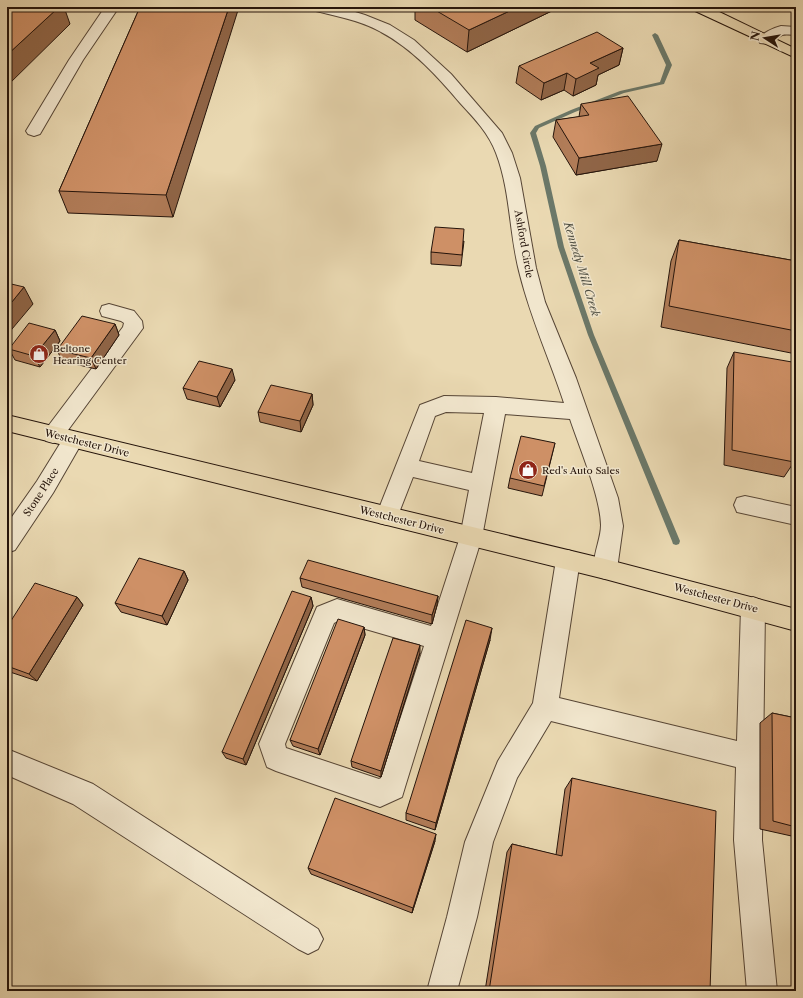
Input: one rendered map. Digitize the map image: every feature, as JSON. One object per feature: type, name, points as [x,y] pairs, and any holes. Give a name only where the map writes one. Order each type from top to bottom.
[{"type":"main road","points":[[698,7],[796,54]]},
{"type":"main road","name":"Westchester Drive","points":[[7,423],[63,438],[605,569],[796,620]]},
{"type":"street","points":[[34,131],[76,60],[112,7]]},
{"type":"street","name":"Ashford Circle","points":[[317,7],[331,9],[360,18],[385,28],[410,43],[446,77],[494,133],[504,152],[512,178],[526,268],[536,302],[566,378],[607,498],[612,526],[605,569]]},
{"type":"street","points":[[766,40],[781,30],[796,31]]},
{"type":"street","name":"Stone Place","points":[[7,543],[45,487],[63,438],[133,328],[133,321],[127,316],[109,311]]},
{"type":"street","points":[[387,516],[427,411],[444,404],[496,405],[577,412]]},
{"type":"street","points":[[438,639],[337,610],[325,615],[272,744],[276,758],[380,793],[392,786],[471,537],[496,405]]},
{"type":"street","points":[[406,467],[481,484]]},
{"type":"street","points":[[745,504],[796,516]]},
{"type":"street","points":[[442,991],[462,917],[479,842],[507,770],[545,707],[568,560]]},
{"type":"street","points":[[752,608],[748,840],[762,991]]},
{"type":"street","points":[[545,707],[750,757]]},
{"type":"street","points":[[7,762],[83,794],[308,939]]},
{"type":"building","points":[[12,7],[59,7],[7,55],[7,11]]},
{"type":"building","points":[[140,7],[229,7],[166,195],[59,191]]},
{"type":"building","points":[[430,7],[518,7],[469,30]]},
{"type":"building","points":[[597,32],[623,48],[590,63],[599,68],[576,79],[567,73],[544,83],[519,66]]},
{"type":"building","points":[[628,96],[662,144],[579,158],[556,120],[589,115],[581,104]]},
{"type":"building","points":[[435,227],[464,229],[462,255],[431,252]]},
{"type":"building","points":[[679,240],[796,261],[796,331],[669,306]]},
{"type":"building","points":[[7,283],[24,287],[7,308]]},
{"type":"building","points":[[82,316],[115,324],[91,358],[57,350]]},
{"type":"building","points":[[29,323],[55,330],[34,356],[9,349]]},
{"type":"building","points":[[734,352],[792,362],[794,462],[732,450]]},
{"type":"building","points":[[199,361],[232,369],[217,397],[183,388]]},
{"type":"building","points":[[271,385],[312,394],[300,421],[258,412]]},
{"type":"building","points":[[521,436],[555,443],[544,486],[510,478]]},
{"type":"building","points":[[139,558],[184,571],[162,616],[115,603]]},
{"type":"building","points":[[308,560],[438,596],[432,615],[300,578]]},
{"type":"building","points":[[35,583],[77,597],[29,674],[7,666],[7,627]]},
{"type":"building","points":[[292,591],[311,597],[243,759],[222,752]]},
{"type":"building","points":[[338,619],[364,627],[318,749],[290,740]]},
{"type":"building","points":[[466,620],[492,628],[436,823],[406,813]]},
{"type":"building","points":[[393,638],[420,645],[381,771],[351,761]]},
{"type":"building","points":[[772,713],[796,718],[796,827],[773,821]]},
{"type":"building","points":[[572,778],[716,811],[710,991],[489,991],[512,844],[562,856]]},
{"type":"building","points":[[335,798],[436,834],[413,908],[308,868]]},
{"type":"waterway","name":"Kennedy Mill Creek","points":[[655,35],[669,65],[662,83],[622,92],[537,127],[533,133],[543,166],[561,247],[591,335],[676,541]]},
{"type":"place","name":"Beltone Hearing Center","points":[[39,354]]},
{"type":"place","name":"Red's Auto Sales","points":[[528,470]]}]
